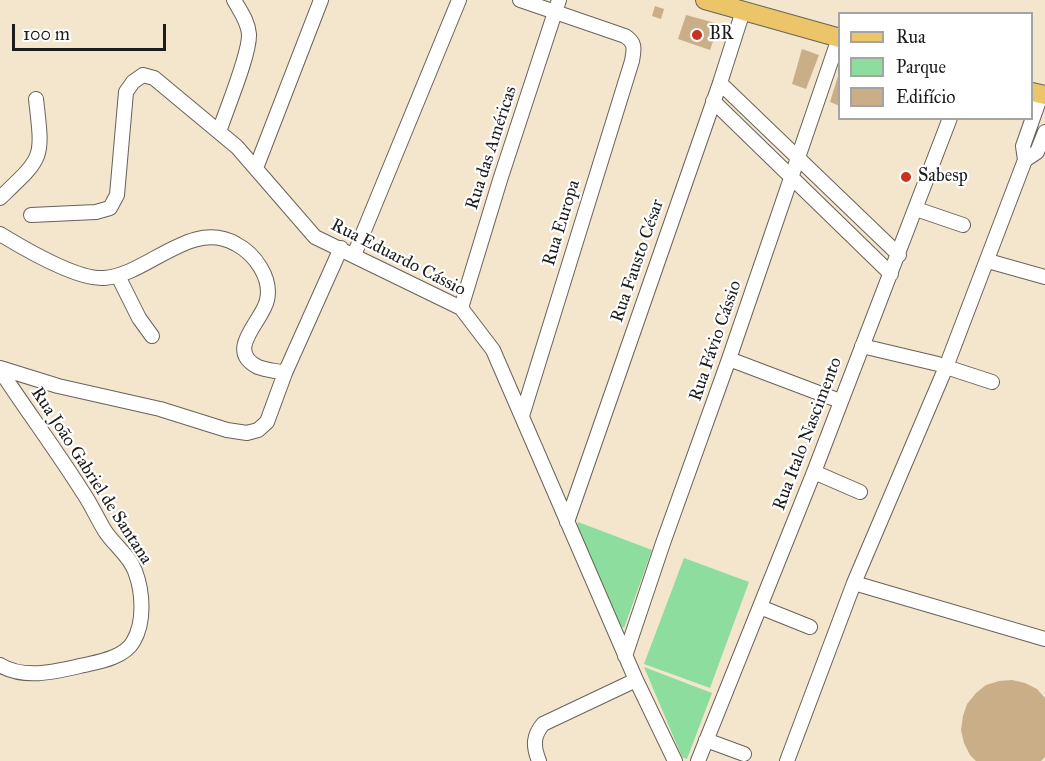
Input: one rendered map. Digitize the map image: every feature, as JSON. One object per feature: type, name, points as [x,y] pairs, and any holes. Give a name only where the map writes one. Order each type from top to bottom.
[{"type":"main road","points":[[705,0],[838,38]]},
{"type":"street","points":[[219,132],[247,50],[249,34],[246,20],[234,0]]},
{"type":"street","points":[[256,168],[321,0]]},
{"type":"street","points":[[354,255],[459,0]]},
{"type":"street","points":[[520,0],[557,6]]},
{"type":"street","name":"Rua Europa","points":[[522,416],[632,61],[634,47],[632,41],[625,36],[557,6]]},
{"type":"street","name":"Rua das Américas","points":[[461,308],[557,6]]},
{"type":"street","name":"Rua Fausto César","points":[[567,522],[743,11]]},
{"type":"street","name":"Rua Fávio Cássio","points":[[625,656],[838,41]]},
{"type":"street","name":"Rua Eduardo Cássio","points":[[31,215],[96,212],[110,208],[117,195],[126,92],[133,82],[143,75],[154,78],[237,147],[315,237],[461,308],[493,350],[625,656],[675,761]]},
{"type":"street","points":[[720,83],[899,255]]},
{"type":"street","points":[[1033,114],[1039,94]]},
{"type":"street","points":[[0,198],[33,167],[38,158],[41,137],[36,99]]},
{"type":"street","points":[[713,101],[891,274]]},
{"type":"street","name":"Rua Italo Nascimento","points":[[698,761],[814,472],[949,120]]},
{"type":"street","points":[[787,761],[854,583],[942,365],[988,261],[1025,160],[1023,146],[1031,120]]},
{"type":"street","points":[[1025,160],[1037,152],[1045,132]]},
{"type":"street","points":[[916,209],[963,225]]},
{"type":"street","points":[[0,234],[25,249],[88,276],[102,278],[118,276],[185,243],[205,237],[223,238],[237,244],[263,270],[268,290],[267,302],[258,321],[248,333],[244,350],[258,367],[285,373]]},
{"type":"street","points":[[0,369],[58,386],[160,409],[227,430],[248,432],[258,430],[267,422],[285,373],[341,248]]},
{"type":"street","points":[[988,261],[1045,277]]},
{"type":"street","points":[[118,276],[139,318],[152,336]]},
{"type":"street","points":[[861,346],[942,365],[992,382]]},
{"type":"street","points":[[729,359],[840,401]]},
{"type":"street","name":"Rua João Gabriel de Santana","points":[[0,369],[83,493],[110,539],[124,552],[135,569],[140,590],[141,618],[133,644],[117,656],[54,671],[28,673],[8,670],[0,665]]},
{"type":"street","points":[[814,472],[860,492]]},
{"type":"street","points":[[854,583],[1045,639]]},
{"type":"street","points":[[760,607],[810,627]]},
{"type":"street","points":[[539,761],[534,750],[534,734],[543,724],[636,680]]},
{"type":"street","points":[[706,740],[744,754]]},
{"type":"green space","points":[[578,522],[652,550],[624,628],[617,624],[576,527]]},
{"type":"green space","points":[[684,558],[749,582],[710,688],[644,664]]},
{"type":"green space","points":[[644,667],[712,693],[687,759],[682,757]]},
{"type":"building","name":"BR","points":[[655,6],[664,9],[661,19],[652,16]]},
{"type":"building","name":"BR","points":[[686,15],[719,24],[710,50],[678,39]]},
{"type":"building","points":[[802,49],[819,55],[806,89],[792,84]]},
{"type":"building","points":[[838,76],[838,105],[830,102]]},
{"type":"building","points":[[1012,680],[1037,689],[1045,698],[1045,757],[1041,761],[976,761],[964,743],[961,730],[967,704],[986,685]]},
{"type":"place","name":"BR","points":[[697,35]]},
{"type":"place","name":"Sabesp","points":[[906,177]]}]
